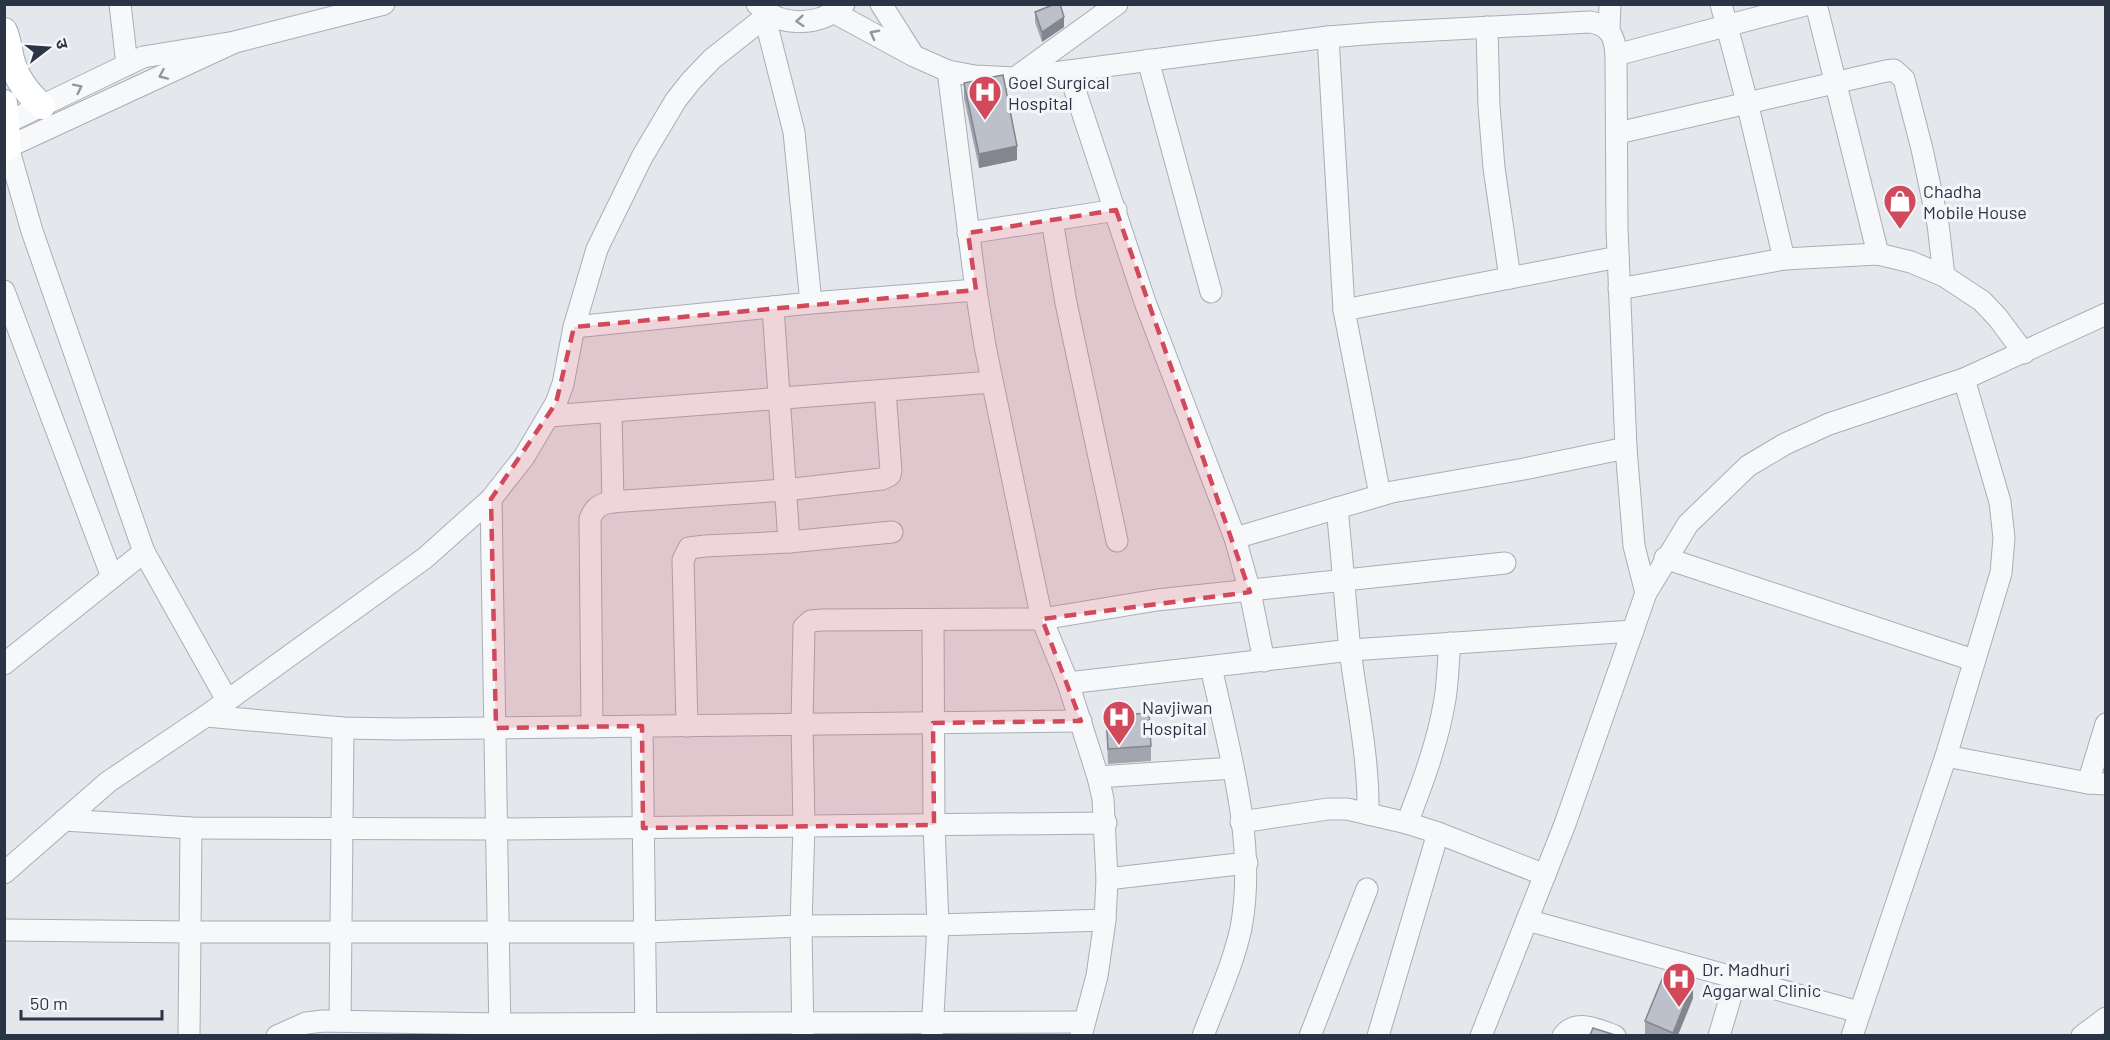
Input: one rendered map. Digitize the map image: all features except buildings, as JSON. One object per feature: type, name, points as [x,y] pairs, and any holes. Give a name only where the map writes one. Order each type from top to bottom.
[{"type":"main road","points":[[4,31],[12,62],[21,84],[42,106]]},
{"type":"street","points":[[120,4],[127,65]]},
{"type":"street","points":[[881,4],[914,56]]},
{"type":"street","points":[[1014,78],[1117,4]]},
{"type":"street","points":[[1609,30],[1610,4]]},
{"type":"street","points":[[1721,4],[1784,259]]},
{"type":"street","points":[[1616,55],[1809,4]]},
{"type":"street","points":[[1816,4],[1878,254]]},
{"type":"street","points":[[6,129],[42,106],[143,57],[235,42],[374,6]]},
{"type":"street","points":[[763,12],[783,21],[798,23],[839,9],[914,56],[948,71],[975,76],[1014,78],[1328,37],[1590,22],[1598,23],[1609,30],[1614,38],[1616,55],[1618,257],[1626,448],[1634,546],[1646,593]]},
{"type":"street","points":[[763,12],[794,132],[811,303]]},
{"type":"street","points":[[4,873],[108,782],[206,717],[425,558],[491,499],[524,457],[549,416],[563,384],[574,327],[597,249],[642,157],[690,81],[763,12]]},
{"type":"street","points":[[1487,27],[1489,106],[1494,168],[1510,278]]},
{"type":"street","points":[[1328,37],[1344,310],[1380,495]]},
{"type":"street","points":[[6,129],[235,42]]},
{"type":"street","points":[[1148,60],[1211,292]]},
{"type":"street","points":[[1618,133],[1894,70],[1904,79],[1938,224],[1944,276]]},
{"type":"street","points":[[277,1035],[306,1023],[340,1021],[500,1030],[1083,1029],[1097,976],[1105,920],[1106,823],[1098,777],[1081,721],[1042,618],[992,382],[976,290],[948,71]]},
{"type":"street","points":[[1070,72],[1145,302],[1235,538],[1250,592],[1264,661]]},
{"type":"street","points":[[6,129],[32,231],[144,552],[227,700]]},
{"type":"street","points":[[969,233],[1116,210]]},
{"type":"street","points":[[1052,220],[1066,303],[1117,541]]},
{"type":"street","points":[[1620,289],[1784,259],[1878,254],[1911,262],[1944,276],[1982,301],[2024,353]]},
{"type":"street","points":[[1344,310],[1618,257]]},
{"type":"street","points":[[574,327],[811,303],[976,290]]},
{"type":"street","points":[[4,291],[112,577]]},
{"type":"street","points":[[773,307],[789,542]]},
{"type":"street","points":[[1481,1035],[1565,824],[1646,593],[1665,558],[1688,524],[1748,466],[1785,444],[1829,424],[1964,379],[2106,314]]},
{"type":"street","points":[[1852,1035],[1946,756],[2001,573],[2004,538],[2000,502],[1964,379]]},
{"type":"street","points":[[549,416],[992,382]]},
{"type":"street","points":[[592,727],[590,519],[593,510],[613,502],[785,490],[882,479],[890,475],[885,391]]},
{"type":"street","points":[[611,413],[613,502]]},
{"type":"street","points":[[1235,538],[1380,495],[1626,448]]},
{"type":"street","points":[[491,499],[500,1030]]},
{"type":"street","points":[[1337,508],[1350,650],[1365,749],[1368,814]]},
{"type":"street","points":[[687,726],[683,560],[689,549],[892,532]]},
{"type":"street","points":[[4,664],[144,552]]},
{"type":"street","points":[[1665,558],[1973,660]]},
{"type":"street","points":[[803,1029],[802,724],[804,627],[807,624],[822,620],[1042,618],[1157,600],[1250,592],[1505,563]]},
{"type":"street","points":[[932,1029],[938,925],[934,825],[933,620]]},
{"type":"street","points":[[1068,683],[1350,650],[1633,631]]},
{"type":"street","points":[[1407,823],[1426,775],[1438,731],[1445,697],[1450,643]]},
{"type":"street","points":[[1203,1035],[1225,978],[1240,929],[1247,863],[1233,768],[1211,667]]},
{"type":"street","points":[[206,717],[343,728],[1081,721]]},
{"type":"street","points":[[1946,756],[2097,783],[2106,724]]},
{"type":"street","points":[[642,726],[646,1029]]},
{"type":"street","points":[[340,1021],[343,728]]},
{"type":"street","points":[[1098,777],[1233,768]]},
{"type":"street","points":[[1241,822],[1328,809],[1347,809],[1438,832],[1545,875]]},
{"type":"street","points":[[64,820],[191,828],[343,829],[1106,823]]},
{"type":"street","points":[[189,1035],[191,828]]},
{"type":"street","points":[[1378,1035],[1438,832]]},
{"type":"street","points":[[1107,879],[1247,863]]},
{"type":"street","points":[[1310,1035],[1367,889]]},
{"type":"street","points":[[4,930],[342,933],[645,932],[801,926],[1105,920]]},
{"type":"street","points":[[1527,920],[1736,980],[1859,1012]]},
{"type":"street","points":[[1719,1035],[1736,980]]},
{"type":"street","points":[[2082,1035],[2106,1018]]},
{"type":"street","points":[[1563,1035],[1569,1029],[1581,1026],[1589,1026],[1615,1035]]},
{"type":"highlighted area","points":[[1116,210],[1250,592],[1042,619],[1081,721],[933,723],[934,825],[643,828],[642,726],[496,728],[491,499],[556,403],[574,327],[976,290],[968,233]]},
{"type":"place","name":"Goel Surgical Hospital","points":[[985,121]]},
{"type":"place","name":"Chadha Mobile House","points":[[1900,230]]},
{"type":"place","name":"Navjiwan Hospital","points":[[1119,746]]},
{"type":"place","name":"Dr. Madhuri Aggarwal Clinic","points":[[1679,1008]]}]
